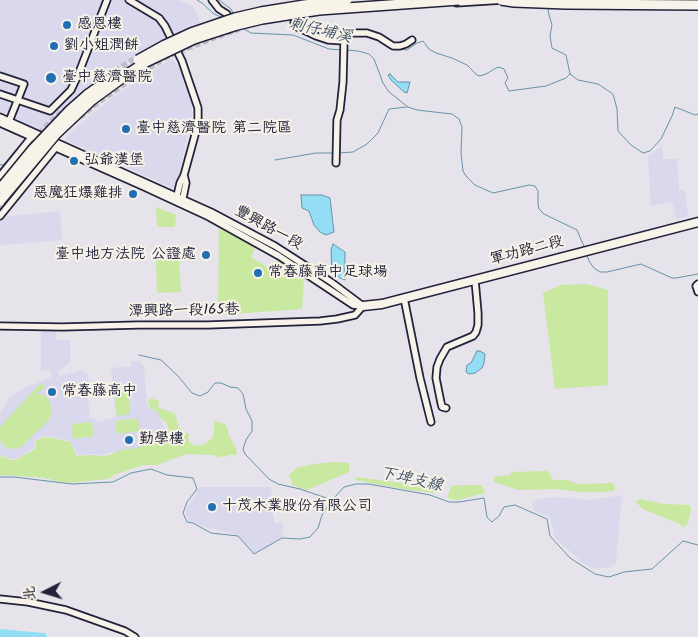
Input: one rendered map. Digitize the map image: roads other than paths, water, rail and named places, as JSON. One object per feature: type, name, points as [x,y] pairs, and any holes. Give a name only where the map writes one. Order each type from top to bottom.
[{"type":"highway","points":[[0,189],[32,150],[70,110],[87,95],[143,57],[191,33],[236,18],[304,5],[347,0]]},
{"type":"highway","points":[[0,201],[56,134],[92,100],[122,77],[146,62],[185,43],[237,25],[262,19],[335,8],[459,0]]},
{"type":"highway","points":[[500,0],[566,4],[698,4]]},
{"type":"main road","name":"軍功路二段","points":[[363,306],[382,304],[698,222]]},
{"type":"street","points":[[0,94],[50,111],[71,90],[108,0]]},
{"type":"street","points":[[129,0],[159,18],[165,26],[182,61],[198,108],[198,124],[184,175],[186,183],[179,201]]},
{"type":"street","points":[[212,0],[219,9],[227,14]]},
{"type":"street","points":[[238,14],[314,0]]},
{"type":"street","points":[[260,22],[332,11],[525,0]]},
{"type":"street","points":[[543,0],[698,4]]},
{"type":"street","points":[[294,22],[295,26],[344,47]]},
{"type":"street","points":[[336,163],[337,120],[340,110],[344,47],[347,33],[367,33],[379,37],[393,46],[400,46],[412,40]]},
{"type":"street","points":[[0,76],[24,84],[8,124]]},
{"type":"street","name":"豐興路一段","points":[[0,117],[8,124]]},
{"type":"street","name":"豐興路一段","points":[[0,123],[8,124],[33,134],[142,186],[211,212],[275,246],[331,282],[363,306]]},
{"type":"street","points":[[0,176],[33,134]]},
{"type":"street","points":[[0,216],[57,146]]},
{"type":"street","points":[[446,408],[442,407],[441,403],[436,378],[437,367],[448,347],[472,336],[476,332],[478,313],[475,280]]},
{"type":"street","points":[[698,284],[696,286],[698,292]]},
{"type":"street","points":[[404,298],[420,378],[432,422]]},
{"type":"street","name":"潭興路一段165巷","points":[[0,326],[208,325],[320,321],[355,315],[363,306]]},
{"type":"street","points":[[0,599],[28,602],[66,610],[125,631],[135,637]]},
{"type":"water","points":[[390,74],[398,82],[410,82],[407,93],[391,80],[388,75]]},
{"type":"water","points":[[301,195],[322,195],[330,198],[334,232],[326,235],[320,232],[314,225],[309,211],[302,208]]},
{"type":"water","points":[[333,244],[345,252],[345,280],[332,272],[331,250]]},
{"type":"water","points":[[477,351],[485,354],[484,363],[482,368],[475,373],[469,374],[466,372],[467,365],[471,363]]},
{"type":"waterway","name":"刺仔埔溪","points":[[197,0],[214,14],[223,18]]},
{"type":"waterway","points":[[219,0],[231,9],[234,15]]},
{"type":"waterway","points":[[549,8],[548,11],[552,25],[550,36],[552,48],[566,55],[570,74],[578,80],[598,84],[613,94],[617,109],[618,131],[631,145],[643,153],[650,151],[661,139],[675,107],[695,115],[698,114]]},
{"type":"waterway","points":[[297,23],[329,37],[343,38]]},
{"type":"waterway","name":"刺仔埔溪","points":[[242,28],[251,33],[293,35],[329,49],[342,50]]},
{"type":"waterway","points":[[347,37],[365,36],[373,38]]},
{"type":"waterway","points":[[401,49],[407,50],[423,41],[429,49],[467,65],[477,75],[486,74],[498,67],[504,69],[508,78],[505,83],[509,91],[546,86],[566,78],[570,74]]},
{"type":"waterway","name":"刺仔埔溪","points":[[346,50],[369,54],[374,59],[383,83],[389,92],[408,107],[417,110],[452,114],[459,119],[462,127],[461,153],[463,171],[475,185],[493,193],[529,185],[535,186],[538,191],[539,209],[544,214],[577,230],[585,249]]},
{"type":"waterway","points":[[338,153],[353,152],[367,144],[378,133],[389,109],[407,107]]},
{"type":"waterway","points":[[275,160],[316,153],[334,153]]},
{"type":"waterway","points":[[0,165],[6,164]]},
{"type":"waterway","name":"刺仔埔溪","points":[[587,255],[594,268],[600,272],[641,264],[672,278],[698,274]]},
{"type":"waterway","points":[[139,355],[161,360],[192,393],[200,396],[208,392],[215,383],[238,388],[243,394],[246,409],[252,421],[252,431],[243,449],[245,454],[269,479],[278,484],[332,500]]},
{"type":"waterway","name":"下埤支線","points":[[0,477],[72,484],[113,482],[131,473],[151,469],[167,475],[193,478],[197,489],[187,502],[183,513],[187,522],[193,523],[211,533],[238,536],[254,554],[282,538],[300,539],[310,537],[318,528],[322,515],[332,500],[344,487],[356,484],[369,484],[430,495],[449,502],[484,498],[487,517],[492,522],[499,516],[504,507],[515,505],[547,519],[550,536],[570,558],[595,574],[609,577],[624,572],[652,569],[683,541],[698,545]]},
{"type":"waterway","points":[[0,633],[43,637]]},
{"type":"tunnel","points":[[80,117],[133,78],[170,55],[248,26]]},
{"type":"tunnel","points":[[108,76],[140,55]]},
{"type":"tunnel","points":[[13,167],[46,126],[65,109]]},
{"type":"tunnel","points":[[0,209],[35,166]]},
{"type":"place","name":"感恩樓","points":[[67,25]]},
{"type":"place","name":"劉小姐潤餅","points":[[54,46]]},
{"type":"place","name":"臺中慈濟醫院","points":[[51,78]]},
{"type":"place","name":"臺中慈濟醫院 第二院區","points":[[126,129]]},
{"type":"place","name":"弘爺漢堡","points":[[74,161]]},
{"type":"place","name":"惡魔狂爆雞排","points":[[133,194]]},
{"type":"place","name":"臺中地方法院 公證處","points":[[206,255]]},
{"type":"place","name":"常春藤高中足球場","points":[[258,273]]},
{"type":"place","name":"常春藤高中","points":[[52,392]]},
{"type":"place","name":"勤學樓","points":[[129,440]]},
{"type":"place","name":"十茂木業股份有限公司","points":[[212,507]]}]
